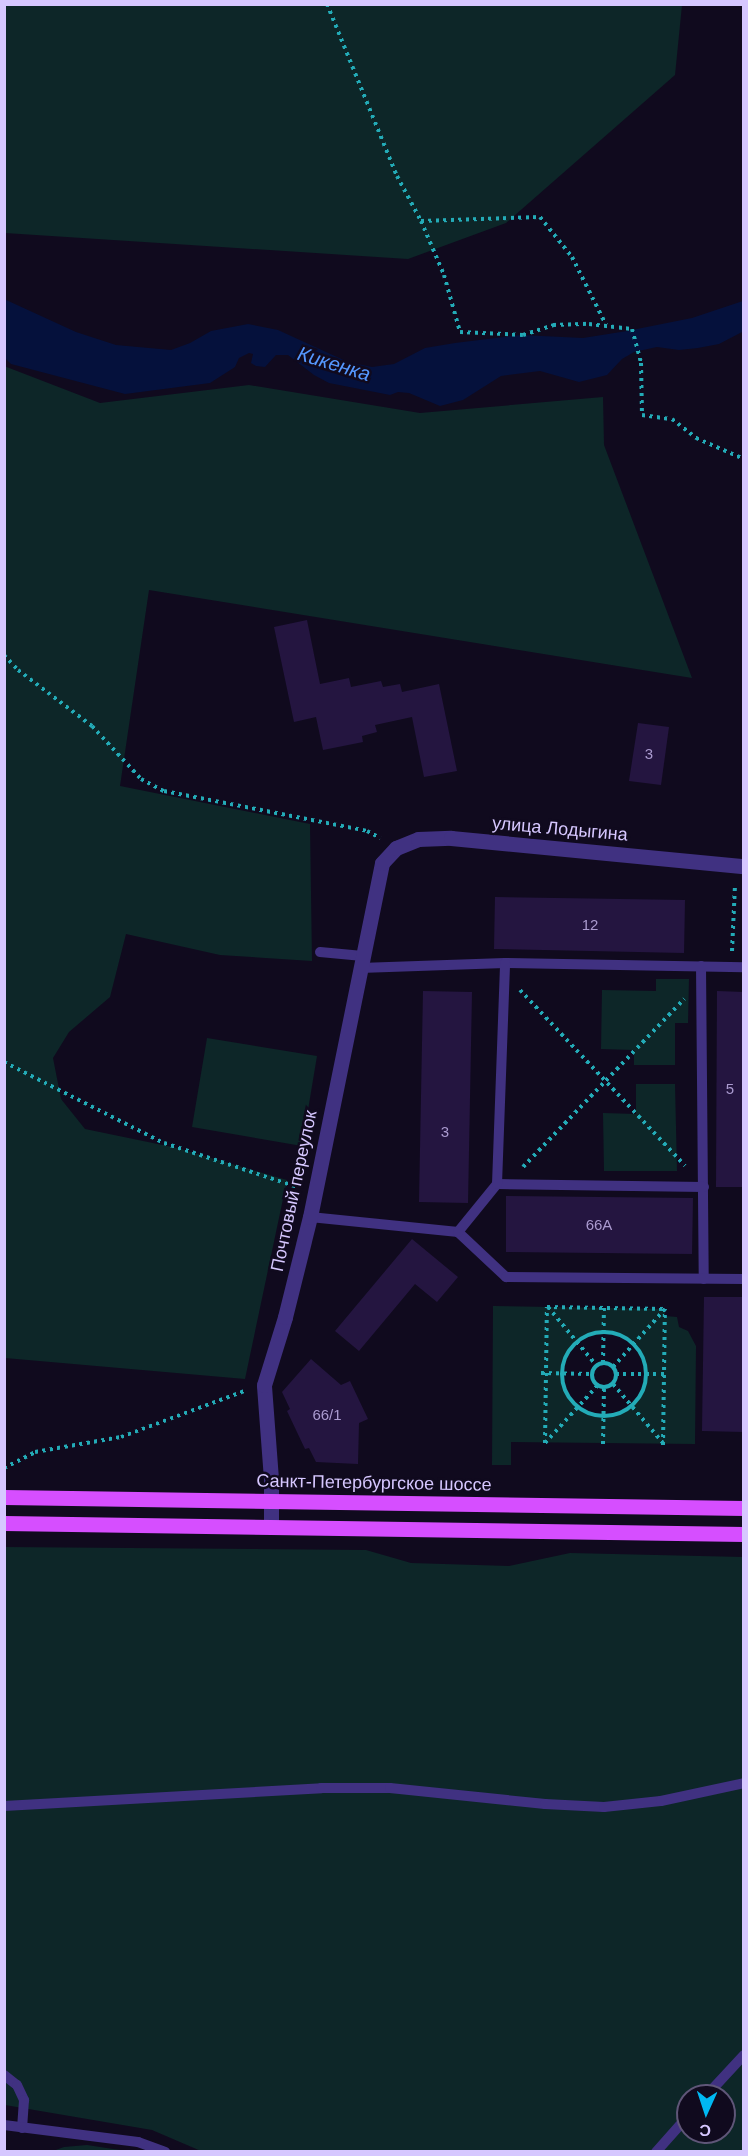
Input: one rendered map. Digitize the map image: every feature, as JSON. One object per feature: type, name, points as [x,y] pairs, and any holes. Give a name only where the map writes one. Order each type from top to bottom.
[{"type":"main road","name":"Санкт-Петербургское шоссе","points":[[4,1497],[744,1508]]},
{"type":"main road","points":[[4,1524],[744,1534]]},
{"type":"street","name":"улица Лодыгина","points":[[382,863],[396,848],[418,839],[451,838],[740,866]]},
{"type":"street","name":"Почтовый переулок","points":[[271,1527],[264,1385],[285,1317],[310,1216],[382,863]]},
{"type":"lane","points":[[320,952],[362,962],[504,968],[744,967]]},
{"type":"lane","points":[[701,966],[704,1279]]},
{"type":"lane","points":[[458,1232],[502,1184],[504,968]]},
{"type":"lane","points":[[502,1184],[704,1187]]},
{"type":"lane","points":[[310,1216],[458,1232],[506,1277],[744,1279]]},
{"type":"lane","points":[[4,1806],[301,1789],[390,1788],[545,1804],[604,1806],[661,1801],[744,1783]]},
{"type":"lane","points":[[717,2084],[744,2055]]},
{"type":"lane","points":[[4,2075],[17,2085],[24,2100],[22,2128]]},
{"type":"lane","points":[[4,2125],[138,2142],[165,2151]]},
{"type":"lane","points":[[656,2151],[676,2129]]},
{"type":"path","points":[[327,4],[397,176],[421,221],[444,275],[460,332],[523,334],[552,325],[606,325],[632,329],[641,363],[642,415],[672,419],[696,438],[744,459]]},
{"type":"path","points":[[421,221],[540,217],[572,257],[606,325]]},
{"type":"path","points":[[4,655],[18,670],[92,726],[141,779],[164,792],[367,831],[396,848]]},
{"type":"path","points":[[732,966],[732,909],[740,866]]},
{"type":"path","points":[[504,968],[704,1187]]},
{"type":"path","points":[[502,1184],[702,981]]},
{"type":"path","points":[[4,1062],[164,1143],[271,1181],[315,1192]]},
{"type":"path","points":[[547,1307],[665,1308]]},
{"type":"path","points":[[547,1307],[596,1365]]},
{"type":"path","points":[[547,1307],[544,1373],[545,1443],[576,1406],[597,1386]]},
{"type":"path","points":[[603,1363],[604,1308]]},
{"type":"path","points":[[613,1367],[665,1308]]},
{"type":"path","points":[[613,1384],[663,1444],[665,1308]]},
{"type":"path","points":[[604,1332],[621,1335],[634,1344],[643,1358],[646,1374],[642,1392],[632,1406],[617,1414],[603,1416],[592,1415],[576,1406],[565,1391],[561,1374],[566,1356],[576,1342],[590,1334],[604,1332]]},
{"type":"path","points":[[591,1374],[596,1365],[603,1363],[613,1367],[616,1374],[613,1384]]},
{"type":"path","points":[[544,1373],[591,1374]]},
{"type":"path","points":[[591,1374],[597,1386]]},
{"type":"path","points":[[616,1374],[664,1374]]},
{"type":"path","points":[[597,1386],[604,1387],[613,1384]]},
{"type":"path","points":[[4,1468],[35,1452],[121,1437],[167,1418],[264,1385]]},
{"type":"path","points":[[603,1444],[604,1387]]},
{"type":"green space","points":[[4,5],[682,5],[675,75],[506,223],[408,259],[5,233]]},
{"type":"green space","points":[[4,366],[100,403],[249,385],[420,413],[603,397],[604,445],[692,678],[149,590],[120,786],[310,824],[312,961],[220,955],[126,934],[110,997],[69,1032],[53,1058],[61,1099],[85,1129],[177,1148],[287,1180],[245,1379],[5,1358]]},
{"type":"green space","points":[[656,979],[689,979],[688,1023],[675,1023],[675,1065],[634,1065],[634,1050],[601,1049],[602,990],[656,991]]},
{"type":"green space","points":[[207,1038],[317,1056],[302,1146],[192,1127]]},
{"type":"green space","points":[[636,1084],[675,1084],[677,1171],[604,1171],[603,1113],[636,1114]]},
{"type":"green space","points":[[493,1306],[665,1309],[665,1316],[677,1317],[679,1327],[688,1331],[696,1346],[695,1444],[511,1442],[511,1465],[492,1465]],"holes":[[[597,1332],[613,1333],[628,1339],[639,1350],[646,1366],[645,1383],[638,1400],[625,1411],[611,1416],[592,1415],[570,1399],[562,1383],[563,1364],[570,1348],[583,1337]]]},
{"type":"green space","points":[[4,1547],[366,1550],[411,1563],[509,1566],[570,1553],[743,1557],[743,2151],[201,2151],[152,2130],[5,2105]]},
{"type":"green space","points":[[87,2145],[129,2151],[53,2151],[64,2147]]},
{"type":"water","name":"Кикенка","points":[[4,299],[76,332],[116,345],[171,350],[190,343],[211,331],[248,324],[278,330],[348,362],[372,367],[394,364],[425,348],[521,335],[583,338],[692,318],[743,301],[744,331],[719,344],[679,350],[657,347],[634,352],[622,359],[607,375],[579,382],[540,371],[501,376],[463,400],[440,406],[409,393],[398,392],[390,395],[329,383],[314,375],[288,355],[276,355],[265,367],[256,366],[251,363],[253,354],[249,353],[239,358],[235,367],[210,383],[125,394],[11,364],[5,358]]},
{"type":"building","points":[[307,620],[320,684],[349,678],[351,687],[381,681],[383,687],[400,684],[402,692],[439,684],[457,771],[424,777],[412,717],[375,725],[377,732],[362,736],[363,742],[323,750],[316,717],[294,722],[274,627]]},
{"type":"building","points":[[638,723],[669,727],[661,785],[629,781]]},
{"type":"building","points":[[495,897],[685,900],[684,953],[494,949]]},
{"type":"building","points":[[423,991],[472,992],[468,1203],[419,1202]]},
{"type":"building","points":[[717,991],[744,992],[744,1187],[716,1187]]},
{"type":"building","points":[[506,1196],[693,1198],[692,1254],[506,1252]]},
{"type":"building","points":[[412,1239],[458,1277],[437,1302],[415,1284],[359,1351],[335,1331]]},
{"type":"building","points":[[704,1297],[744,1297],[744,1432],[702,1431]]},
{"type":"building","points":[[311,1359],[341,1385],[350,1381],[368,1419],[359,1423],[358,1464],[316,1462],[309,1448],[305,1449],[287,1411],[290,1409],[282,1392]]}]
